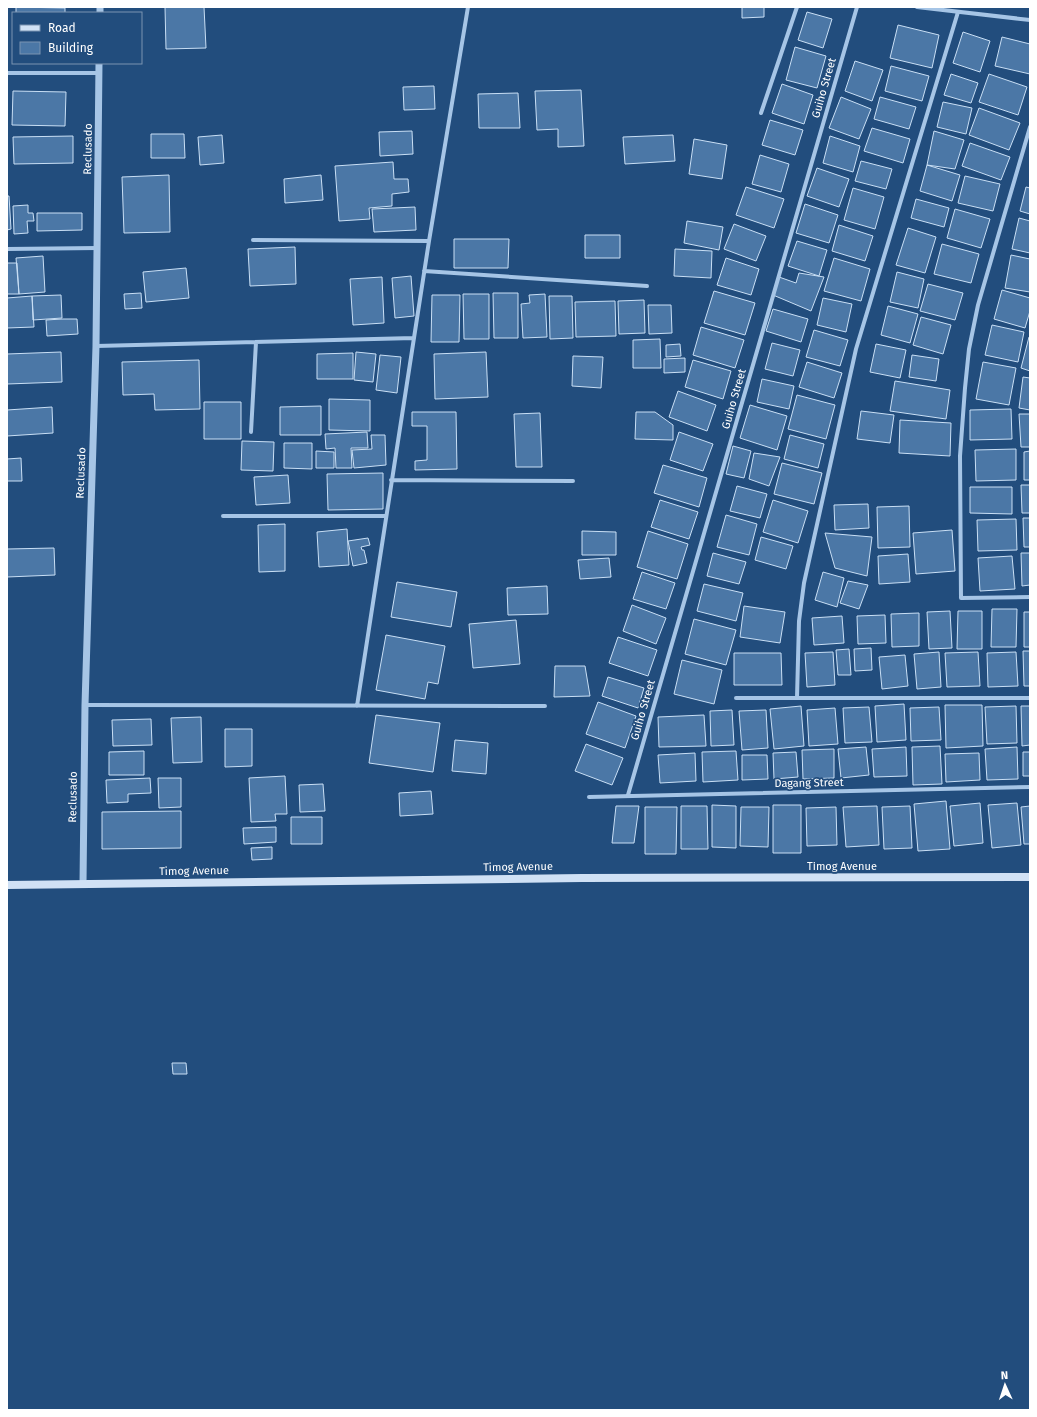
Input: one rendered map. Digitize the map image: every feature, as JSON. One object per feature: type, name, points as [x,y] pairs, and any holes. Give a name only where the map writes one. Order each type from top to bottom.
[{"type":"main road","name":"Timog Avenue","points":[[7,885],[582,878],[1030,877]]},
{"type":"street","points":[[357,706],[428,241],[468,7]]},
{"type":"street","points":[[761,113],[797,7]]},
{"type":"street","name":"Guiho Street","points":[[628,796],[857,7]]},
{"type":"street","points":[[917,7],[1030,20]]},
{"type":"street","points":[[797,698],[799,621],[804,583],[856,349],[958,12]]},
{"type":"street","name":"Reclusado","points":[[82,884],[85,705],[96,346],[99,64]]},
{"type":"street","points":[[7,73],[99,73]]},
{"type":"street","points":[[1030,127],[978,305],[965,388],[960,456],[961,598],[1030,597]]},
{"type":"street","points":[[253,240],[428,241]]},
{"type":"street","points":[[7,249],[98,248]]},
{"type":"street","points":[[424,272],[646,286]]},
{"type":"street","points":[[96,346],[414,338]]},
{"type":"street","points":[[251,432],[256,342]]},
{"type":"street","points":[[391,480],[573,481]]},
{"type":"street","points":[[223,516],[386,516]]},
{"type":"street","points":[[736,698],[1030,698]]},
{"type":"street","points":[[85,705],[544,706]]},
{"type":"street","name":"Dagang Street","points":[[589,797],[1030,787]]},
{"type":"building","points":[[16,7],[65,8],[65,12],[16,12]]},
{"type":"building","points":[[165,7],[204,7],[206,48],[166,49]]},
{"type":"building","points":[[742,7],[764,7],[764,17],[742,18]]},
{"type":"building","points":[[807,12],[832,19],[823,48],[798,40]]},
{"type":"building","points":[[898,25],[939,35],[932,68],[890,58]]},
{"type":"building","points":[[963,32],[990,41],[980,72],[953,63]]},
{"type":"building","points":[[1002,37],[1030,44],[1030,74],[995,66]]},
{"type":"building","points":[[795,47],[826,56],[817,88],[786,80]]},
{"type":"building","points":[[855,61],[883,70],[872,101],[845,91]]},
{"type":"building","points":[[891,66],[929,76],[922,101],[885,91]]},
{"type":"building","points":[[951,74],[978,83],[971,103],[944,95]]},
{"type":"building","points":[[989,74],[1027,87],[1018,115],[979,102]]},
{"type":"building","points":[[782,84],[813,95],[804,124],[772,113]]},
{"type":"building","points":[[434,86],[435,109],[404,110],[403,87]]},
{"type":"building","points":[[581,90],[584,146],[558,147],[558,129],[537,130],[535,91]]},
{"type":"building","points":[[13,91],[66,92],[65,126],[12,125]]},
{"type":"building","points":[[518,93],[520,128],[479,128],[478,94]]},
{"type":"building","points":[[841,97],[871,109],[859,139],[829,128]]},
{"type":"building","points":[[880,97],[916,107],[909,129],[874,119]]},
{"type":"building","points":[[943,102],[972,108],[966,134],[937,127]]},
{"type":"building","points":[[979,108],[1020,123],[1009,150],[969,135]]},
{"type":"building","points":[[770,120],[803,130],[795,155],[762,145]]},
{"type":"building","points":[[872,128],[910,139],[903,163],[864,151]]},
{"type":"building","points":[[412,131],[413,154],[380,156],[379,132]]},
{"type":"building","points":[[934,131],[964,140],[955,169],[927,165]]},
{"type":"building","points":[[151,134],[184,134],[185,158],[151,158]]},
{"type":"building","points":[[222,135],[224,163],[200,165],[198,137]]},
{"type":"building","points":[[673,135],[675,161],[625,164],[623,137]]},
{"type":"building","points":[[73,136],[73,163],[14,164],[13,137]]},
{"type":"building","points":[[830,136],[860,146],[853,172],[823,163]]},
{"type":"building","points":[[694,139],[727,145],[722,179],[689,174]]},
{"type":"building","points":[[970,143],[1010,157],[1001,180],[962,166]]},
{"type":"building","points":[[760,155],[789,164],[781,192],[752,184]]},
{"type":"building","points":[[861,161],[892,169],[886,189],[855,181]]},
{"type":"building","points":[[393,162],[394,179],[408,179],[409,192],[392,194],[392,206],[369,208],[370,219],[339,221],[335,166]]},
{"type":"building","points":[[927,165],[960,175],[952,201],[920,191]]},
{"type":"building","points":[[817,168],[849,179],[839,207],[807,196]]},
{"type":"building","points":[[169,175],[170,232],[124,233],[122,177]]},
{"type":"building","points":[[321,175],[323,200],[285,203],[284,179]]},
{"type":"building","points":[[965,176],[1000,184],[993,211],[958,203]]},
{"type":"building","points":[[746,187],[784,199],[774,228],[736,215]]},
{"type":"building","points":[[1026,187],[1030,188],[1030,214],[1020,211]]},
{"type":"building","points":[[853,188],[884,197],[875,229],[844,220]]},
{"type":"building","points":[[7,196],[9,196],[11,229],[7,230]]},
{"type":"building","points":[[916,199],[949,208],[944,227],[911,218]]},
{"type":"building","points":[[805,204],[838,215],[829,243],[796,233]]},
{"type":"building","points":[[28,205],[28,213],[33,213],[34,221],[27,221],[28,233],[14,234],[13,206]]},
{"type":"building","points":[[415,207],[416,230],[374,232],[372,209]]},
{"type":"building","points":[[955,209],[990,219],[981,248],[947,238]]},
{"type":"building","points":[[37,213],[82,213],[82,230],[37,231]]},
{"type":"building","points":[[1019,218],[1030,221],[1030,253],[1012,249]]},
{"type":"building","points":[[687,221],[723,227],[719,250],[684,243]]},
{"type":"building","points":[[734,224],[766,236],[756,261],[724,249]]},
{"type":"building","points":[[839,225],[873,236],[865,261],[832,251]]},
{"type":"building","points":[[908,228],[936,237],[925,273],[896,265]]},
{"type":"building","points":[[585,235],[620,235],[620,258],[585,258]]},
{"type":"building","points":[[454,239],[509,239],[508,268],[454,268]]},
{"type":"building","points":[[797,241],[827,250],[819,276],[788,266]]},
{"type":"building","points":[[942,244],[979,254],[971,283],[934,274]]},
{"type":"building","points":[[295,247],[296,284],[250,286],[248,249]]},
{"type":"building","points":[[675,249],[712,251],[711,278],[674,276]]},
{"type":"building","points":[[1011,255],[1030,259],[1030,292],[1005,288]]},
{"type":"building","points":[[43,256],[45,292],[19,294],[16,258]]},
{"type":"building","points":[[726,258],[759,269],[751,295],[717,285]]},
{"type":"building","points":[[834,258],[870,269],[861,301],[824,291]]},
{"type":"building","points":[[7,263],[17,263],[19,294],[7,294]]},
{"type":"building","points":[[186,268],[189,298],[146,302],[143,272]]},
{"type":"building","points":[[897,272],[924,279],[918,308],[890,302]]},
{"type":"building","points":[[799,273],[824,277],[811,311],[773,295],[779,277],[796,283]]},
{"type":"building","points":[[411,276],[414,316],[395,318],[392,278]]},
{"type":"building","points":[[382,277],[384,323],[353,325],[350,279]]},
{"type":"building","points":[[928,284],[963,293],[955,320],[920,311]]},
{"type":"building","points":[[1002,290],[1030,298],[1030,311],[1025,328],[994,319]]},
{"type":"building","points":[[714,291],[755,303],[745,335],[704,323]]},
{"type":"building","points":[[141,293],[142,308],[125,309],[124,294]]},
{"type":"building","points":[[493,293],[518,293],[518,338],[494,338]]},
{"type":"building","points":[[463,294],[489,294],[489,339],[464,339]]},
{"type":"building","points":[[545,294],[547,337],[523,338],[521,304],[530,303],[529,295]]},
{"type":"building","points":[[61,295],[62,318],[33,320],[32,296]]},
{"type":"building","points":[[432,295],[460,295],[459,342],[431,342]]},
{"type":"building","points":[[32,296],[34,327],[7,328],[7,298]]},
{"type":"building","points":[[549,296],[572,296],[573,338],[550,339]]},
{"type":"building","points":[[823,298],[852,304],[846,332],[817,325]]},
{"type":"building","points":[[644,300],[645,333],[619,334],[618,301]]},
{"type":"building","points":[[615,301],[616,336],[576,337],[575,302]]},
{"type":"building","points":[[648,305],[671,305],[672,333],[649,334]]},
{"type":"building","points":[[888,306],[918,314],[910,343],[881,335]]},
{"type":"building","points":[[773,309],[808,319],[801,342],[766,331]]},
{"type":"building","points":[[921,317],[951,325],[943,354],[913,345]]},
{"type":"building","points":[[77,319],[78,334],[47,336],[46,320]]},
{"type":"building","points":[[992,325],[1024,332],[1018,362],[985,355]]},
{"type":"building","points":[[701,327],[744,340],[735,368],[693,355]]},
{"type":"building","points":[[814,330],[848,340],[840,366],[806,357]]},
{"type":"building","points":[[1030,337],[1030,371],[1021,368]]},
{"type":"building","points":[[660,339],[661,368],[633,368],[633,340]]},
{"type":"building","points":[[772,343],[800,350],[793,376],[765,369]]},
{"type":"building","points":[[680,344],[681,356],[666,357],[666,345]]},
{"type":"building","points":[[876,344],[906,350],[900,378],[870,372]]},
{"type":"building","points":[[61,352],[62,382],[7,384],[7,354]]},
{"type":"building","points":[[356,352],[376,354],[373,382],[354,380]]},
{"type":"building","points":[[486,352],[488,397],[435,399],[434,354]]},
{"type":"building","points":[[353,353],[353,379],[317,379],[317,354]]},
{"type":"building","points":[[380,355],[401,357],[397,393],[376,390]]},
{"type":"building","points":[[912,355],[939,359],[936,381],[909,377]]},
{"type":"building","points":[[573,356],[603,357],[601,388],[572,386]]},
{"type":"building","points":[[685,358],[685,372],[664,373],[664,359]]},
{"type":"building","points":[[199,360],[200,409],[155,410],[154,394],[123,395],[122,362]]},
{"type":"building","points":[[693,360],[731,371],[723,399],[685,387]]},
{"type":"building","points":[[807,362],[842,373],[834,398],[799,387]]},
{"type":"building","points":[[983,362],[1016,368],[1009,405],[976,399]]},
{"type":"building","points":[[1023,377],[1030,378],[1030,410],[1019,408]]},
{"type":"building","points":[[762,379],[794,386],[789,409],[757,402]]},
{"type":"building","points":[[895,381],[950,390],[946,419],[890,411]]},
{"type":"building","points":[[678,391],[716,405],[707,431],[669,417]]},
{"type":"building","points":[[797,395],[835,405],[826,439],[788,429]]},
{"type":"building","points":[[329,399],[370,400],[370,431],[329,430]]},
{"type":"building","points":[[204,402],[241,402],[241,439],[204,439]]},
{"type":"building","points":[[750,405],[787,416],[777,450],[740,438]]},
{"type":"building","points":[[321,406],[321,435],[280,435],[280,407]]},
{"type":"building","points":[[52,407],[53,433],[7,436],[7,410]]},
{"type":"building","points":[[1011,409],[1012,439],[970,440],[970,410]]},
{"type":"building","points":[[861,411],[894,415],[890,443],[857,439]]},
{"type":"building","points":[[412,412],[456,412],[457,469],[415,470],[415,461],[427,460],[427,426],[412,426]]},
{"type":"building","points":[[636,412],[655,412],[673,425],[673,440],[635,439]]},
{"type":"building","points":[[540,413],[542,467],[516,467],[514,414]]},
{"type":"building","points":[[1019,414],[1030,414],[1030,447],[1021,447]]},
{"type":"building","points":[[900,420],[951,423],[950,456],[899,453]]},
{"type":"building","points":[[367,432],[368,448],[351,448],[352,468],[336,468],[335,448],[326,449],[325,434]]},
{"type":"building","points":[[679,432],[713,444],[703,471],[670,460]]},
{"type":"building","points":[[371,435],[385,435],[386,465],[354,468],[352,450],[372,449]]},
{"type":"building","points":[[790,435],[824,444],[818,468],[784,459]]},
{"type":"building","points":[[242,441],[274,442],[273,471],[241,470]]},
{"type":"building","points":[[284,443],[312,443],[312,469],[284,468]]},
{"type":"building","points":[[733,446],[751,451],[744,478],[726,474]]},
{"type":"building","points":[[1016,449],[1016,480],[976,481],[975,450]]},
{"type":"building","points":[[316,451],[334,452],[334,468],[316,468]]},
{"type":"building","points":[[1030,451],[1030,480],[1024,480],[1024,452]]},
{"type":"building","points":[[754,453],[780,457],[769,486],[749,479]]},
{"type":"building","points":[[21,458],[22,481],[7,481],[7,459]]},
{"type":"building","points":[[782,463],[822,473],[814,504],[774,494]]},
{"type":"building","points":[[663,465],[707,478],[699,507],[654,493]]},
{"type":"building","points":[[383,473],[383,509],[328,510],[327,474]]},
{"type":"building","points":[[288,475],[290,503],[256,505],[254,477]]},
{"type":"building","points":[[1021,485],[1030,485],[1030,513],[1022,513]]},
{"type":"building","points":[[737,486],[767,494],[760,518],[730,511]]},
{"type":"building","points":[[970,487],[1012,487],[1012,514],[970,513]]},
{"type":"building","points":[[660,500],[698,512],[689,539],[651,527]]},
{"type":"building","points":[[773,500],[808,511],[798,543],[763,532]]},
{"type":"building","points":[[868,504],[869,528],[835,530],[834,505]]},
{"type":"building","points":[[909,506],[910,547],[878,548],[877,507]]},
{"type":"building","points":[[726,515],[757,524],[749,555],[717,547]]},
{"type":"building","points":[[1023,518],[1030,518],[1030,547],[1024,547]]},
{"type":"building","points":[[1016,519],[1017,550],[978,551],[977,520]]},
{"type":"building","points":[[285,524],[285,571],[259,572],[258,525]]},
{"type":"building","points":[[347,529],[349,565],[319,567],[317,532]]},
{"type":"building","points":[[952,530],[955,571],[916,574],[913,533]]},
{"type":"building","points":[[582,531],[616,532],[616,555],[582,555]]},
{"type":"building","points":[[648,531],[688,544],[677,579],[637,567]]},
{"type":"building","points":[[825,533],[872,537],[867,576],[835,568]]},
{"type":"building","points":[[761,537],[793,546],[786,569],[755,560]]},
{"type":"building","points":[[368,538],[370,545],[361,547],[362,550],[364,550],[367,563],[353,566],[348,541]]},
{"type":"building","points":[[54,548],[55,575],[7,577],[7,549]]},
{"type":"building","points":[[713,553],[746,562],[739,584],[707,576]]},
{"type":"building","points":[[1021,553],[1030,553],[1030,585],[1022,586]]},
{"type":"building","points":[[908,554],[910,582],[879,584],[878,556]]},
{"type":"building","points":[[1012,556],[1015,589],[980,591],[978,558]]},
{"type":"building","points":[[609,558],[611,577],[580,579],[578,560]]},
{"type":"building","points":[[642,572],[675,583],[666,609],[633,599]]},
{"type":"building","points":[[823,572],[844,578],[837,607],[815,600]]},
{"type":"building","points":[[848,581],[868,585],[859,609],[840,603]]},
{"type":"building","points":[[397,582],[457,592],[451,627],[391,617]]},
{"type":"building","points":[[704,584],[743,593],[736,621],[697,611]]},
{"type":"building","points":[[547,586],[548,614],[508,615],[507,588]]},
{"type":"building","points":[[632,605],[666,618],[656,644],[623,631]]},
{"type":"building","points":[[744,606],[785,612],[780,643],[740,637]]},
{"type":"building","points":[[992,609],[1017,609],[1016,647],[991,647]]},
{"type":"building","points":[[950,611],[952,648],[929,649],[927,612]]},
{"type":"building","points":[[958,611],[982,611],[982,649],[957,649]]},
{"type":"building","points":[[1024,612],[1030,612],[1030,647],[1024,647]]},
{"type":"building","points":[[919,613],[919,646],[892,647],[891,614]]},
{"type":"building","points":[[885,615],[886,643],[858,644],[857,616]]},
{"type":"building","points":[[842,616],[844,643],[814,645],[812,618]]},
{"type":"building","points":[[694,619],[736,630],[726,665],[685,654]]},
{"type":"building","points":[[516,620],[520,664],[473,668],[469,624]]},
{"type":"building","points":[[386,635],[445,646],[438,684],[428,682],[425,699],[376,690]]},
{"type":"building","points":[[618,637],[657,650],[648,676],[609,663]]},
{"type":"building","points":[[871,648],[872,670],[855,671],[854,649]]},
{"type":"building","points":[[849,649],[851,675],[838,675],[836,650]]},
{"type":"building","points":[[1023,651],[1030,651],[1030,686],[1024,686]]},
{"type":"building","points":[[833,652],[835,685],[807,687],[805,653]]},
{"type":"building","points":[[939,652],[941,687],[917,689],[914,654]]},
{"type":"building","points":[[978,652],[980,686],[947,687],[945,653]]},
{"type":"building","points":[[1016,652],[1018,686],[988,687],[987,653]]},
{"type":"building","points":[[734,653],[781,653],[782,685],[734,685]]},
{"type":"building","points":[[905,655],[908,686],[882,689],[879,657]]},
{"type":"building","points":[[682,660],[722,670],[714,704],[674,694]]},
{"type":"building","points":[[555,666],[585,666],[590,696],[554,697]]},
{"type":"building","points":[[608,677],[644,688],[638,708],[602,696]]},
{"type":"building","points":[[598,702],[636,716],[625,748],[586,734]]},
{"type":"building","points":[[904,704],[906,740],[877,742],[875,706]]},
{"type":"building","points":[[945,705],[982,705],[983,746],[946,748]]},
{"type":"building","points":[[801,706],[804,746],[774,749],[770,709]]},
{"type":"building","points":[[1016,706],[1017,743],[987,744],[985,707]]},
{"type":"building","points":[[1021,706],[1030,706],[1030,745],[1022,746]]},
{"type":"building","points":[[869,707],[872,742],[845,743],[843,708]]},
{"type":"building","points":[[939,707],[941,740],[911,741],[910,708]]},
{"type":"building","points":[[835,708],[838,744],[809,746],[807,710]]},
{"type":"building","points":[[732,710],[734,745],[711,746],[710,711]]},
{"type":"building","points":[[766,710],[768,748],[742,750],[739,711]]},
{"type":"building","points":[[376,715],[440,723],[433,772],[369,763]]},
{"type":"building","points":[[704,715],[706,746],[659,747],[658,717]]},
{"type":"building","points":[[201,717],[202,762],[173,763],[171,718]]},
{"type":"building","points":[[151,719],[152,745],[113,746],[112,720]]},
{"type":"building","points":[[225,729],[252,729],[252,766],[225,767]]},
{"type":"building","points":[[455,740],[488,743],[486,774],[452,771]]},
{"type":"building","points":[[586,744],[623,758],[612,785],[575,771]]},
{"type":"building","points":[[940,746],[942,784],[913,785],[912,747]]},
{"type":"building","points":[[866,747],[869,775],[841,778],[838,749]]},
{"type":"building","points":[[906,747],[907,776],[874,777],[872,749]]},
{"type":"building","points":[[1017,747],[1018,779],[987,780],[985,749]]},
{"type":"building","points":[[834,749],[834,778],[803,779],[802,750]]},
{"type":"building","points":[[144,751],[144,775],[109,775],[109,752]]},
{"type":"building","points":[[736,751],[738,780],[703,782],[702,752]]},
{"type":"building","points":[[796,752],[798,777],[774,779],[773,753]]},
{"type":"building","points":[[1023,752],[1030,752],[1030,776],[1023,776]]},
{"type":"building","points":[[695,753],[696,781],[660,783],[658,755]]},
{"type":"building","points":[[979,753],[980,780],[946,782],[945,754]]},
{"type":"building","points":[[742,755],[767,755],[768,779],[742,780]]},
{"type":"building","points":[[285,776],[287,814],[275,814],[276,821],[251,822],[249,778]]},
{"type":"building","points":[[150,778],[151,793],[128,794],[128,802],[107,803],[106,780]]},
{"type":"building","points":[[158,778],[181,778],[181,807],[159,808]]},
{"type":"building","points":[[323,784],[325,811],[300,812],[299,785]]},
{"type":"building","points":[[431,791],[433,814],[400,816],[399,793]]},
{"type":"building","points":[[946,801],[950,849],[918,851],[914,804]]},
{"type":"building","points":[[980,803],[983,843],[954,846],[950,806]]},
{"type":"building","points":[[1017,803],[1021,845],[992,848],[988,805]]},
{"type":"building","points":[[712,805],[736,806],[736,848],[712,847]]},
{"type":"building","points":[[773,805],[801,805],[801,853],[773,853]]},
{"type":"building","points":[[616,806],[639,806],[634,843],[612,843]]},
{"type":"building","points":[[681,806],[707,806],[708,849],[681,849]]},
{"type":"building","points":[[877,806],[879,845],[846,847],[843,807]]},
{"type":"building","points":[[910,806],[912,848],[884,849],[882,807]]},
{"type":"building","points":[[1030,806],[1030,844],[1024,844],[1021,807]]},
{"type":"building","points":[[645,807],[677,807],[676,854],[645,854]]},
{"type":"building","points":[[741,807],[769,807],[768,847],[740,846]]},
{"type":"building","points":[[836,807],[837,845],[807,846],[806,808]]},
{"type":"building","points":[[181,811],[181,848],[102,849],[102,812]]},
{"type":"building","points":[[291,817],[322,817],[322,844],[291,844]]},
{"type":"building","points":[[276,827],[276,842],[244,844],[243,828]]},
{"type":"building","points":[[272,847],[272,859],[252,860],[251,848]]},
{"type":"building","points":[[172,1063],[186,1063],[187,1074],[173,1074]]}]
